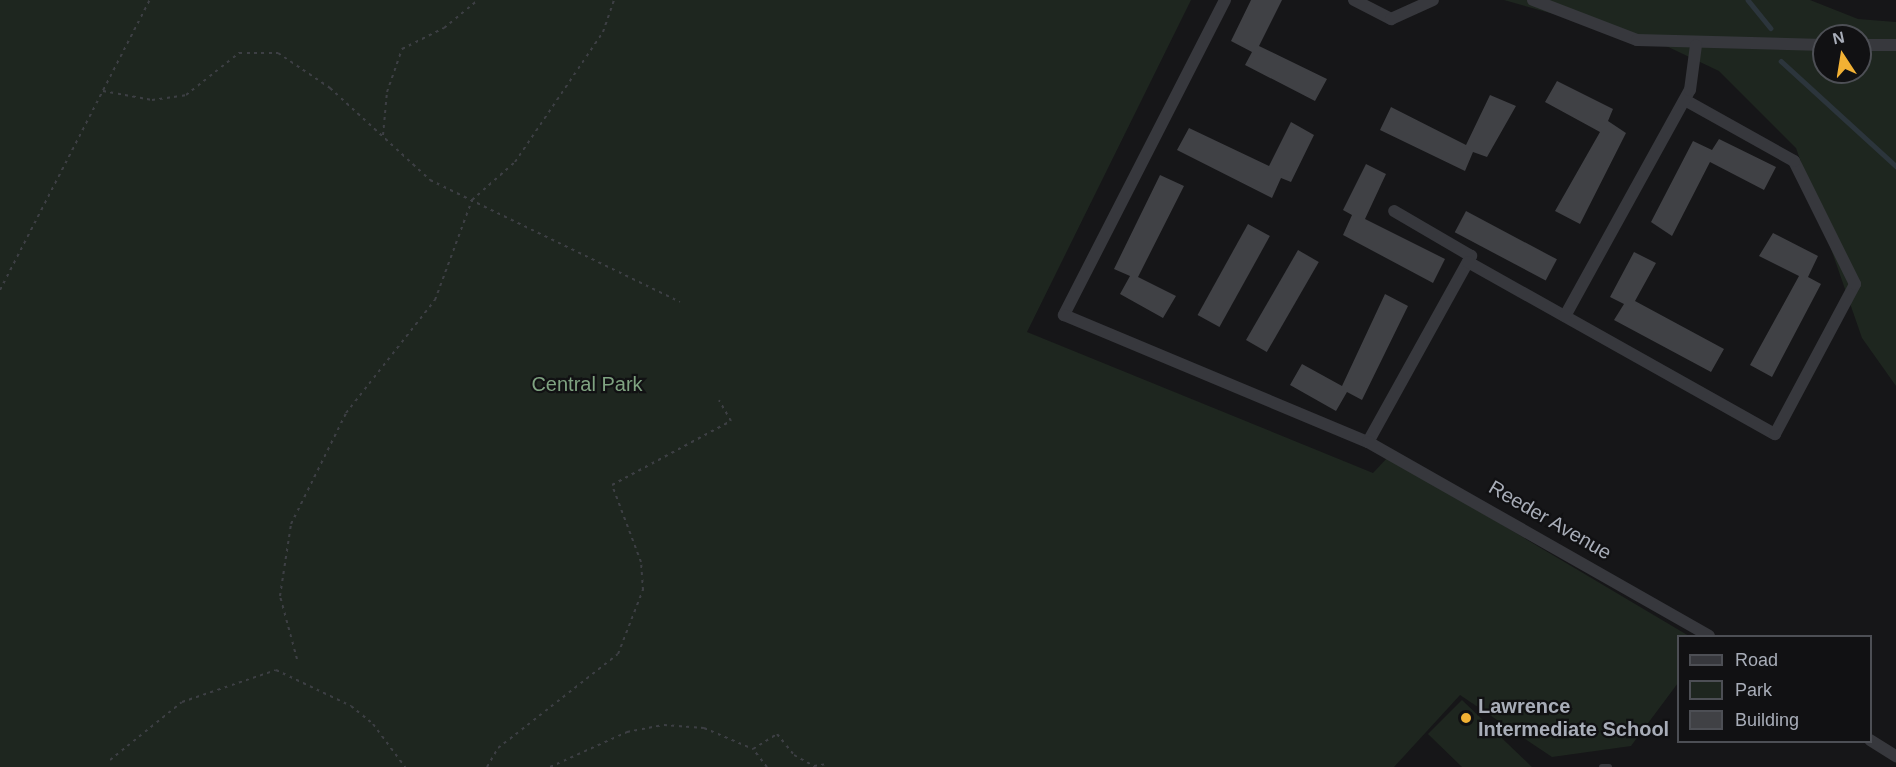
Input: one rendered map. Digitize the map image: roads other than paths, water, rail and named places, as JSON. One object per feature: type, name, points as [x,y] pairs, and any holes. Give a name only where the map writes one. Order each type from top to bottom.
[{"type":"street","name":"Reeder Avenue","points":[[1225,0],[1064,315],[1368,442],[1707,635]]},
{"type":"street","points":[[1354,0],[1391,19],[1411,14],[1433,0]]},
{"type":"street","points":[[1533,0],[1608,32],[1696,45],[1812,45]]},
{"type":"street","points":[[1565,316],[1685,99],[1696,45]]},
{"type":"street","points":[[1872,45],[1896,45]]},
{"type":"street","points":[[1468,262],[1775,434],[1855,284],[1794,161],[1685,99]]},
{"type":"street","points":[[1368,442],[1471,256],[1394,211]]},
{"type":"street","points":[[1872,741],[1896,756]]},
{"type":"lane","points":[[1602,767],[1609,767]]},
{"type":"waterway","points":[[1748,0],[1771,28]]},
{"type":"waterway","points":[[1781,61],[1896,166]]},
{"type":"place","name":"Lawrence Intermediate School","points":[[1466,718]]},
{"type":"park label","name":"Central Park","points":[[587,384]]}]
